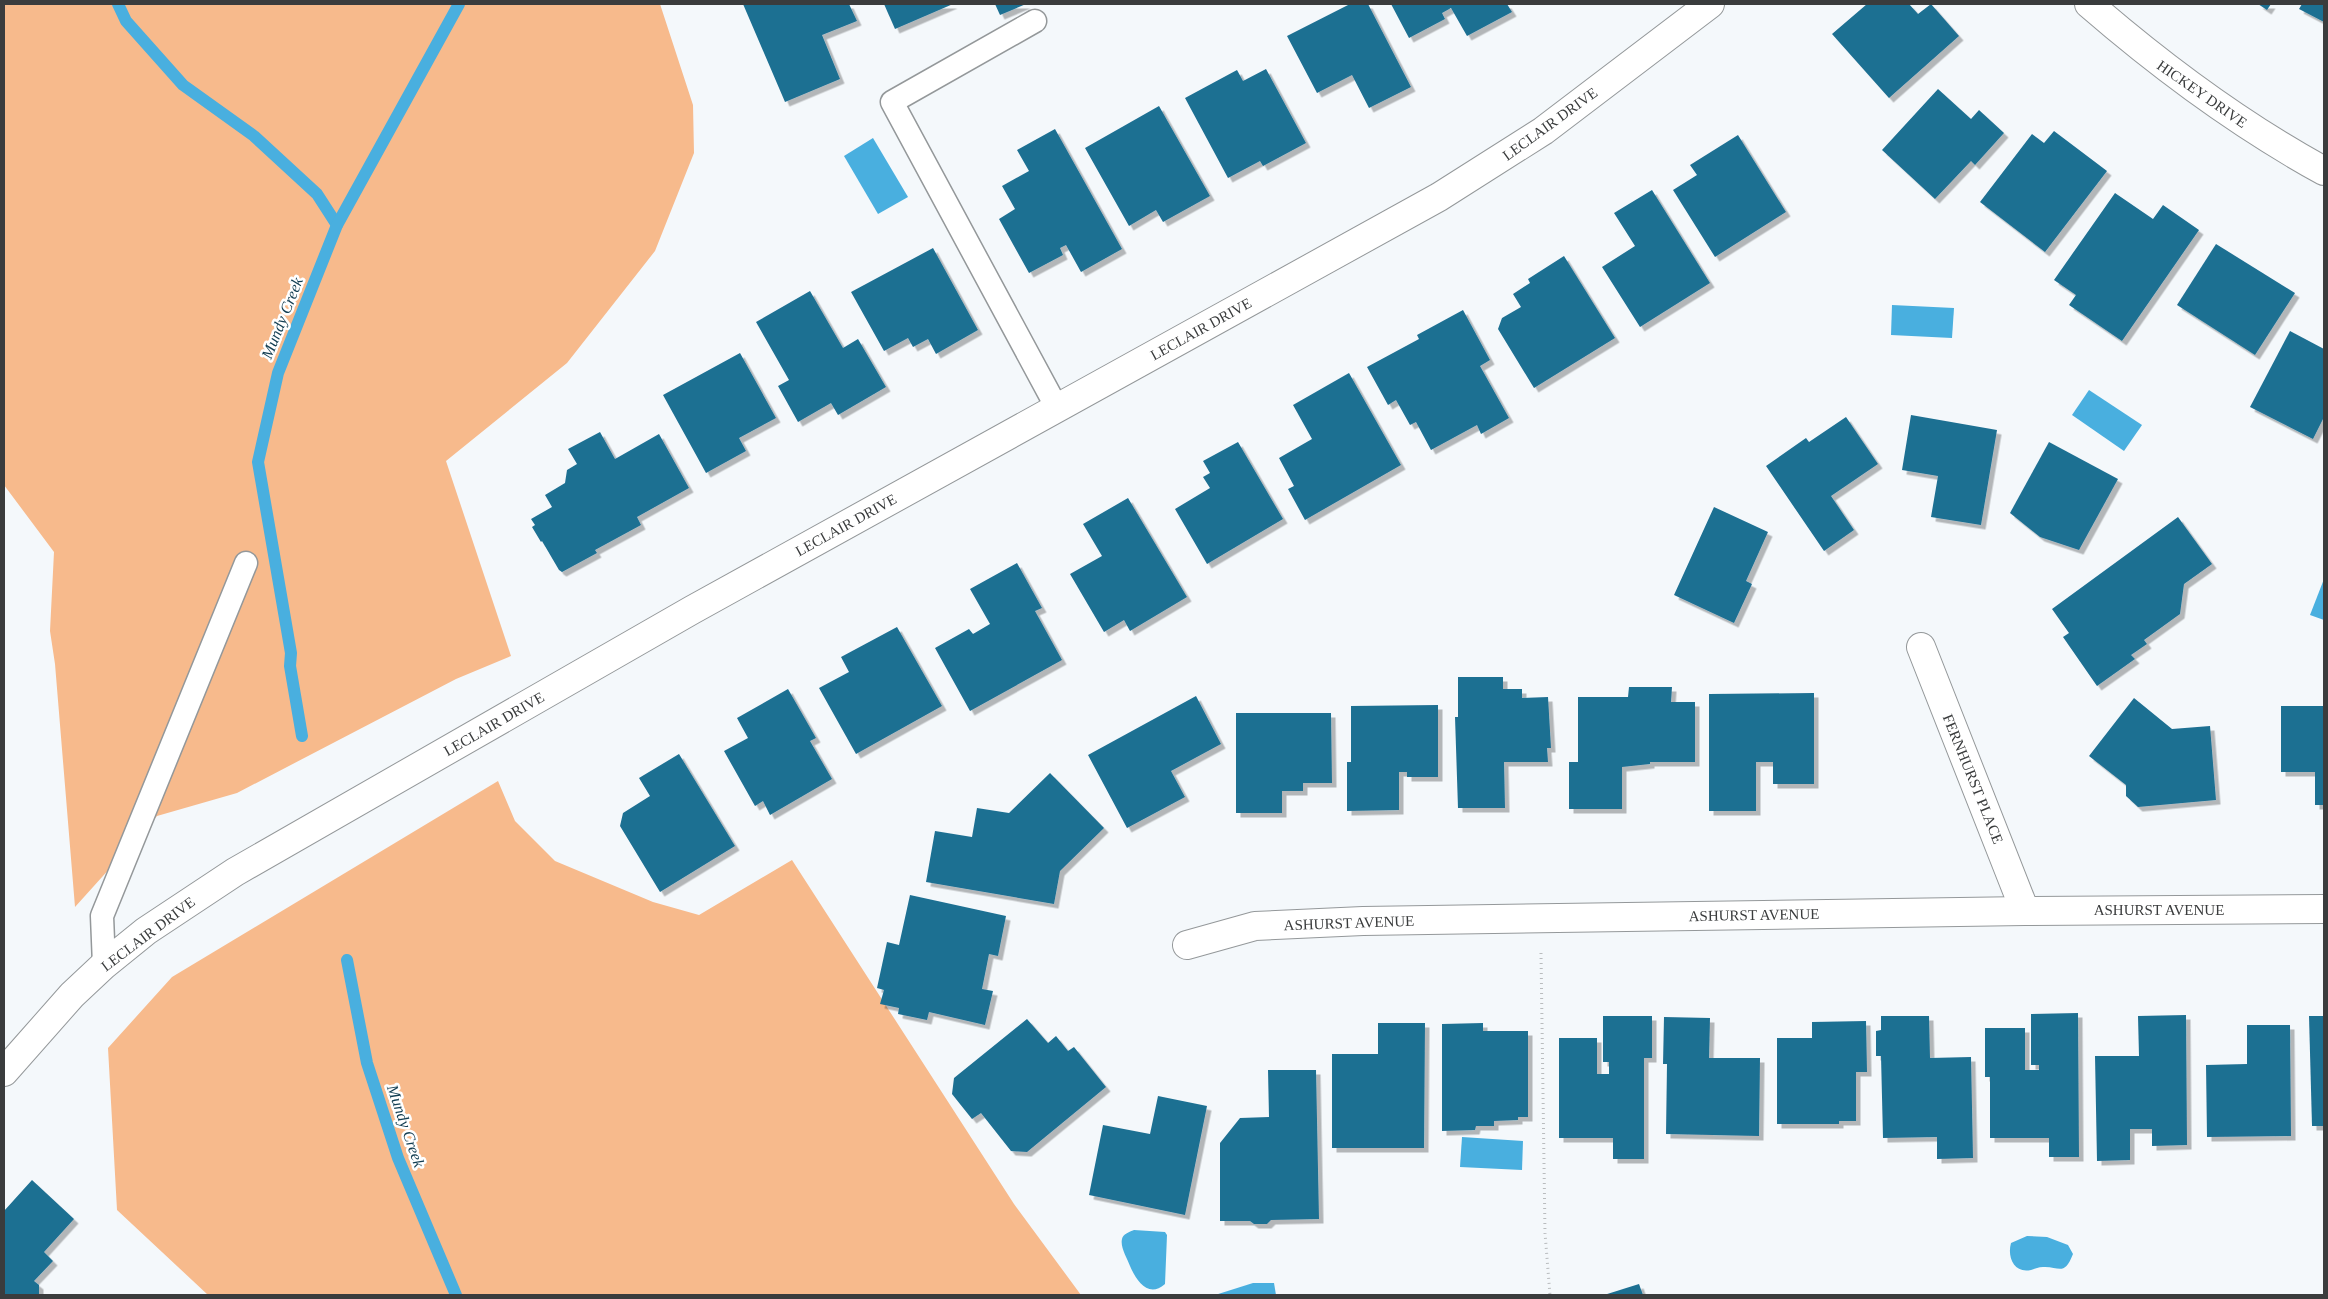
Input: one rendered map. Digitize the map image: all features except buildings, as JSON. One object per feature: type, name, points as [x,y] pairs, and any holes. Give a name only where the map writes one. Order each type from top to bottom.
[{"type":"street","name":"LECLAIR DRIVE","points":[[4,1072],[72,995],[104,965],[146,931],[235,872],[683,615],[1439,197],[1543,131],[1710,4]]},
{"type":"street","name":"HICKEY DRIVE","points":[[2089,4],[2151,58],[2225,112],[2282,148],[2324,171]]},
{"type":"street","name":"FERNHURST PLACE","points":[[1921,647],[2025,911]]},
{"type":"street","name":"ASHURST AVENUE","points":[[1187,946],[1255,926],[1363,921],[2025,911],[2324,909]]},
{"type":"lane","points":[[1035,21],[892,102],[1057,408]]},
{"type":"lane","points":[[104,965],[102,916],[246,563]]},
{"type":"path","points":[[1541,948],[1545,1233],[1550,1295]]},
{"type":"shaded area","points":[[4,4],[660,4],[693,105],[694,153],[655,251],[567,363],[446,461],[511,656],[456,679],[237,793],[157,816],[75,907],[55,664],[50,631],[54,552],[4,485]]},
{"type":"shaded area","points":[[498,781],[515,821],[555,861],[653,902],[699,915],[792,860],[1014,1204],[1081,1295],[208,1295],[117,1210],[108,1048],[172,977]]},
{"type":"water","points":[[873,138],[908,197],[878,214],[844,156]]},
{"type":"water","points":[[1892,305],[1954,308],[1952,338],[1891,335]]},
{"type":"water","points":[[2089,390],[2142,425],[2124,451],[2072,415]]},
{"type":"water","points":[[2324,579],[2324,620],[2310,615]]},
{"type":"water","points":[[1462,1137],[1523,1141],[1522,1170],[1460,1167]]},
{"type":"water","points":[[1134,1230],[1165,1232],[1167,1235],[1165,1284],[1159,1288],[1148,1289],[1143,1286],[1136,1277],[1126,1256],[1122,1239],[1125,1234]]},
{"type":"water","points":[[2027,1236],[2047,1237],[2068,1245],[2073,1254],[2067,1266],[2061,1269],[2043,1267],[2025,1271],[2016,1267],[2011,1259],[2011,1243]]},
{"type":"water","points":[[1253,1283],[1274,1283],[1276,1295],[1215,1295]]},
{"type":"waterway","name":"Mundy Creek","points":[[118,4],[126,21],[183,85],[254,136],[317,194],[337,225]]},
{"type":"waterway","name":"Mundy Creek","points":[[302,736],[290,666],[291,653],[258,462],[278,373],[337,225],[459,4]]},
{"type":"waterway","name":"Mundy Creek","points":[[347,960],[367,1063],[398,1158],[456,1295]]}]
